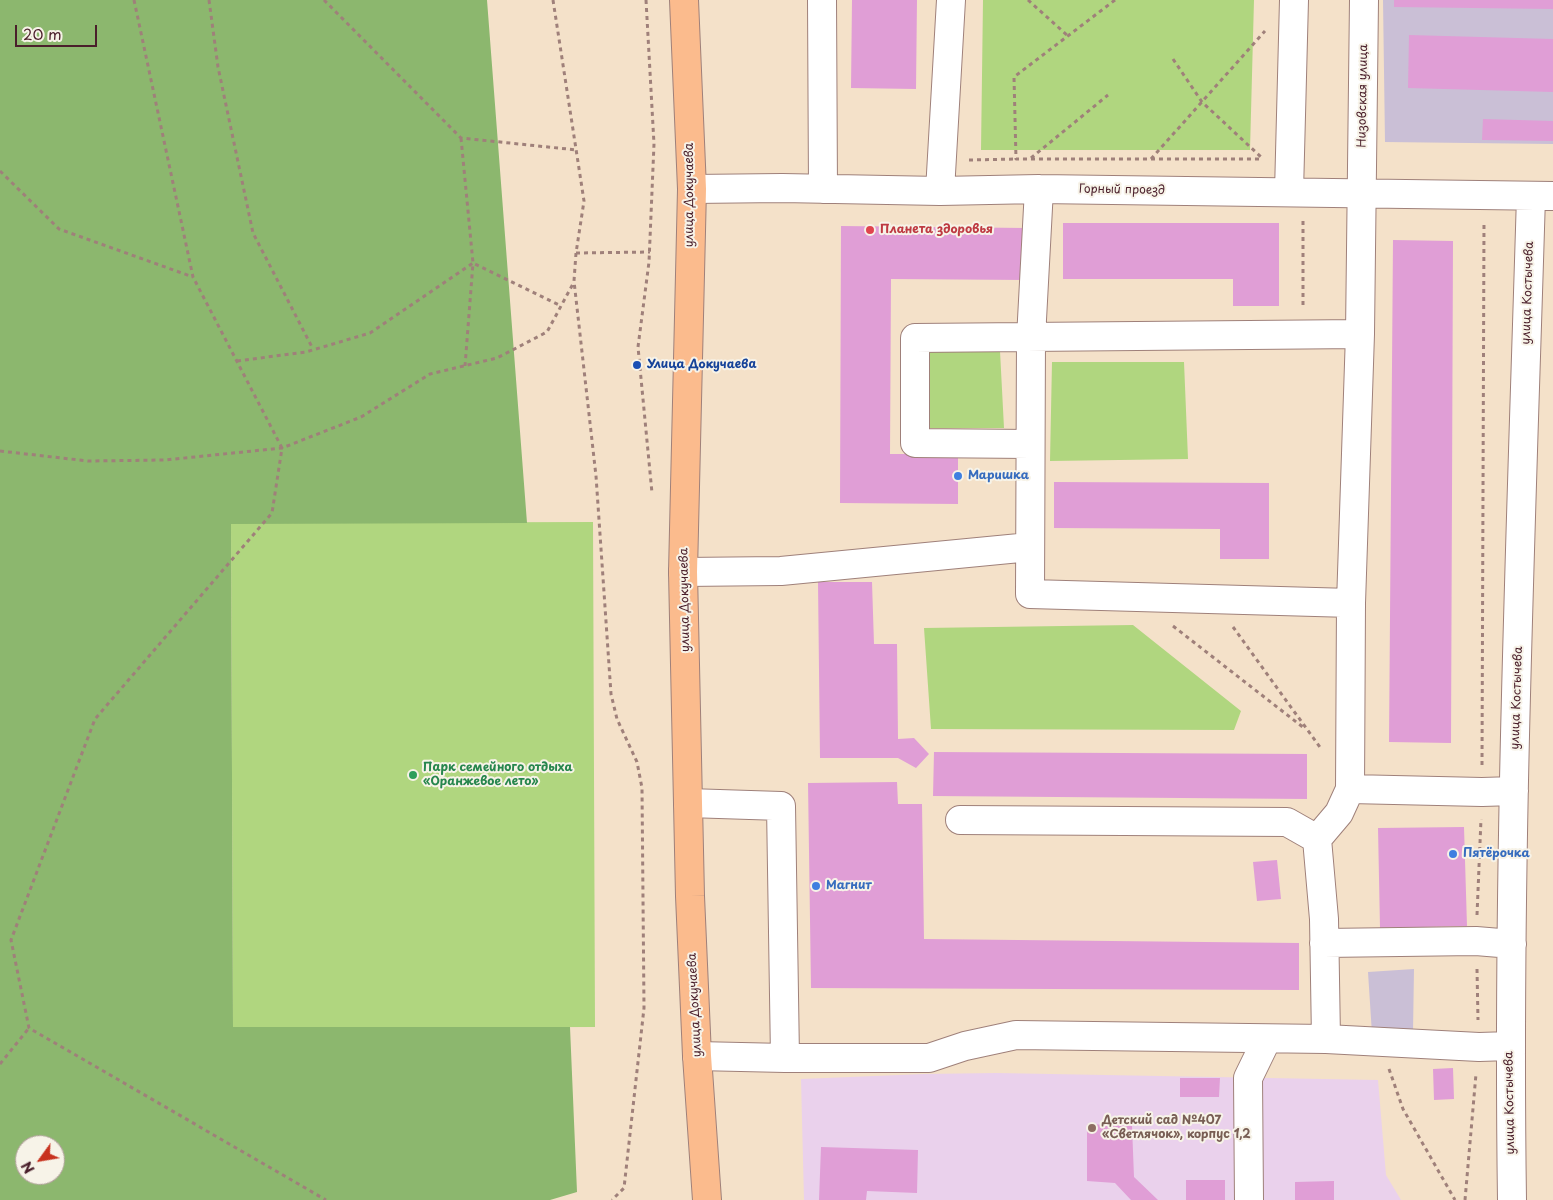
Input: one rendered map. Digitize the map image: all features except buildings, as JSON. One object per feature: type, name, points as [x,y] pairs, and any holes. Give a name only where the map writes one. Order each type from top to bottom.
[{"type":"main road","name":"улица Докучаева","points":[[684,0],[692,190],[683,572],[690,896],[697,1056],[707,1200]]},
{"type":"street","points":[[822,0],[823,189]]},
{"type":"street","points":[[940,191],[951,0]]},
{"type":"street","points":[[1294,0],[1296,192]]},
{"type":"street","name":"Низовская улица","points":[[1350,789],[1350,603],[1360,334],[1364,0]]},
{"type":"street","name":"Горный проезд","points":[[692,190],[823,189],[940,191],[1039,189],[1542,196]]},
{"type":"street","points":[[1039,189],[1031,338],[1030,594],[1350,603]]},
{"type":"street","name":"улица Костычева","points":[[1512,1200],[1510,1046],[1514,791],[1542,196]]},
{"type":"street","points":[[1030,444],[915,443],[915,338],[1360,334]]},
{"type":"street","points":[[683,572],[781,571],[1030,547]]},
{"type":"street","points":[[1326,1039],[1324,943],[1317,839],[1339,813],[1350,789],[1514,791]]},
{"type":"street","points":[[688,803],[781,806],[785,1058]]},
{"type":"street","points":[[960,820],[1287,822],[1317,839]]},
{"type":"street","points":[[1324,943],[1476,941],[1512,944]]},
{"type":"street","points":[[697,1056],[929,1058],[966,1046],[1016,1035],[1326,1039],[1479,1047],[1510,1046]]},
{"type":"street","points":[[1249,1200],[1248,1078],[1267,1039]]},
{"type":"path","points":[[134,0],[193,277],[282,448],[272,513],[94,719],[11,940],[29,1028],[326,1200]]},
{"type":"path","points":[[209,0],[218,67],[253,233],[313,349]]},
{"type":"path","points":[[324,0],[461,138],[576,150]]},
{"type":"path","points":[[553,0],[584,201],[574,281],[596,476],[611,694],[617,719],[637,762],[642,788],[644,1008],[624,1188],[612,1200]]},
{"type":"path","points":[[646,0],[654,144],[650,252],[638,347],[652,494]]},
{"type":"path","points":[[1028,0],[1068,36]]},
{"type":"path","points":[[1115,0],[1014,77],[1016,159],[1263,159]]},
{"type":"path","points":[[1151,159],[1267,29],[1267,38]]},
{"type":"path","points":[[1173,59],[1202,102],[1263,159]]},
{"type":"path","points":[[1031,158],[1108,95]]},
{"type":"path","points":[[461,138],[473,262],[465,366]]},
{"type":"path","points":[[1263,159],[1264,150]]},
{"type":"path","points":[[0,171],[58,229],[193,277]]},
{"type":"path","points":[[1296,192],[1303,335]]},
{"type":"path","points":[[1465,1200],[1479,1047],[1476,941],[1482,792],[1484,196]]},
{"type":"path","points":[[576,253],[650,252]]},
{"type":"path","points":[[237,361],[313,349],[370,333],[473,262]]},
{"type":"path","points":[[473,262],[561,306]]},
{"type":"path","points":[[0,451],[97,461],[165,460],[282,448],[361,417],[430,374],[497,358],[547,332],[574,281]]},
{"type":"path","points":[[1135,597],[1309,732]]},
{"type":"path","points":[[1213,599],[1324,753]]},
{"type":"path","points":[[0,1064],[29,1028]]},
{"type":"path","points":[[1370,1041],[1388,1067],[1404,1110],[1455,1200]]},
{"type":"shaded area","points":[[1383,0],[1553,0],[1553,144],[1385,142]]},
{"type":"shaded area","points":[[1414,969],[1413,1032],[1372,1034],[1368,972]]},
{"type":"shaded area","name":"Детский сад №407 «Светлячок», корпус 1,2","points":[[996,1073],[1378,1080],[1386,1175],[1401,1200],[804,1200],[801,1079]]},
{"type":"green space","points":[[0,0],[487,0],[527,523],[231,524],[233,1027],[570,1027],[577,1192],[550,1200],[0,1200]]},
{"type":"green space","points":[[983,0],[1254,0],[1250,150],[981,150]]},
{"type":"green space","points":[[924,351],[1000,351],[1004,428],[926,428]]},
{"type":"green space","points":[[1052,362],[1184,362],[1188,459],[1050,461]]},
{"type":"green space","name":"Парк семейного отдыха «Оранжевое лето»","points":[[593,522],[595,1027],[233,1028],[231,523]]},
{"type":"green space","points":[[1133,625],[1241,711],[1234,730],[931,729],[924,628]]},
{"type":"place","name":"Планета здоровья","points":[[870,230]]},
{"type":"place","name":"Улица Докучаева","points":[[637,365]]},
{"type":"place","name":"Маришка","points":[[958,476]]},
{"type":"place","name":"Парк семейного отдыха «Оранжевое лето»","points":[[413,775]]},
{"type":"place","name":"Пятёрочка","points":[[1453,854]]},
{"type":"place","name":"Магнит","points":[[816,886]]},
{"type":"place","name":"Детский сад №407 «Светлячок», корпус 1,2","points":[[1092,1128]]}]
